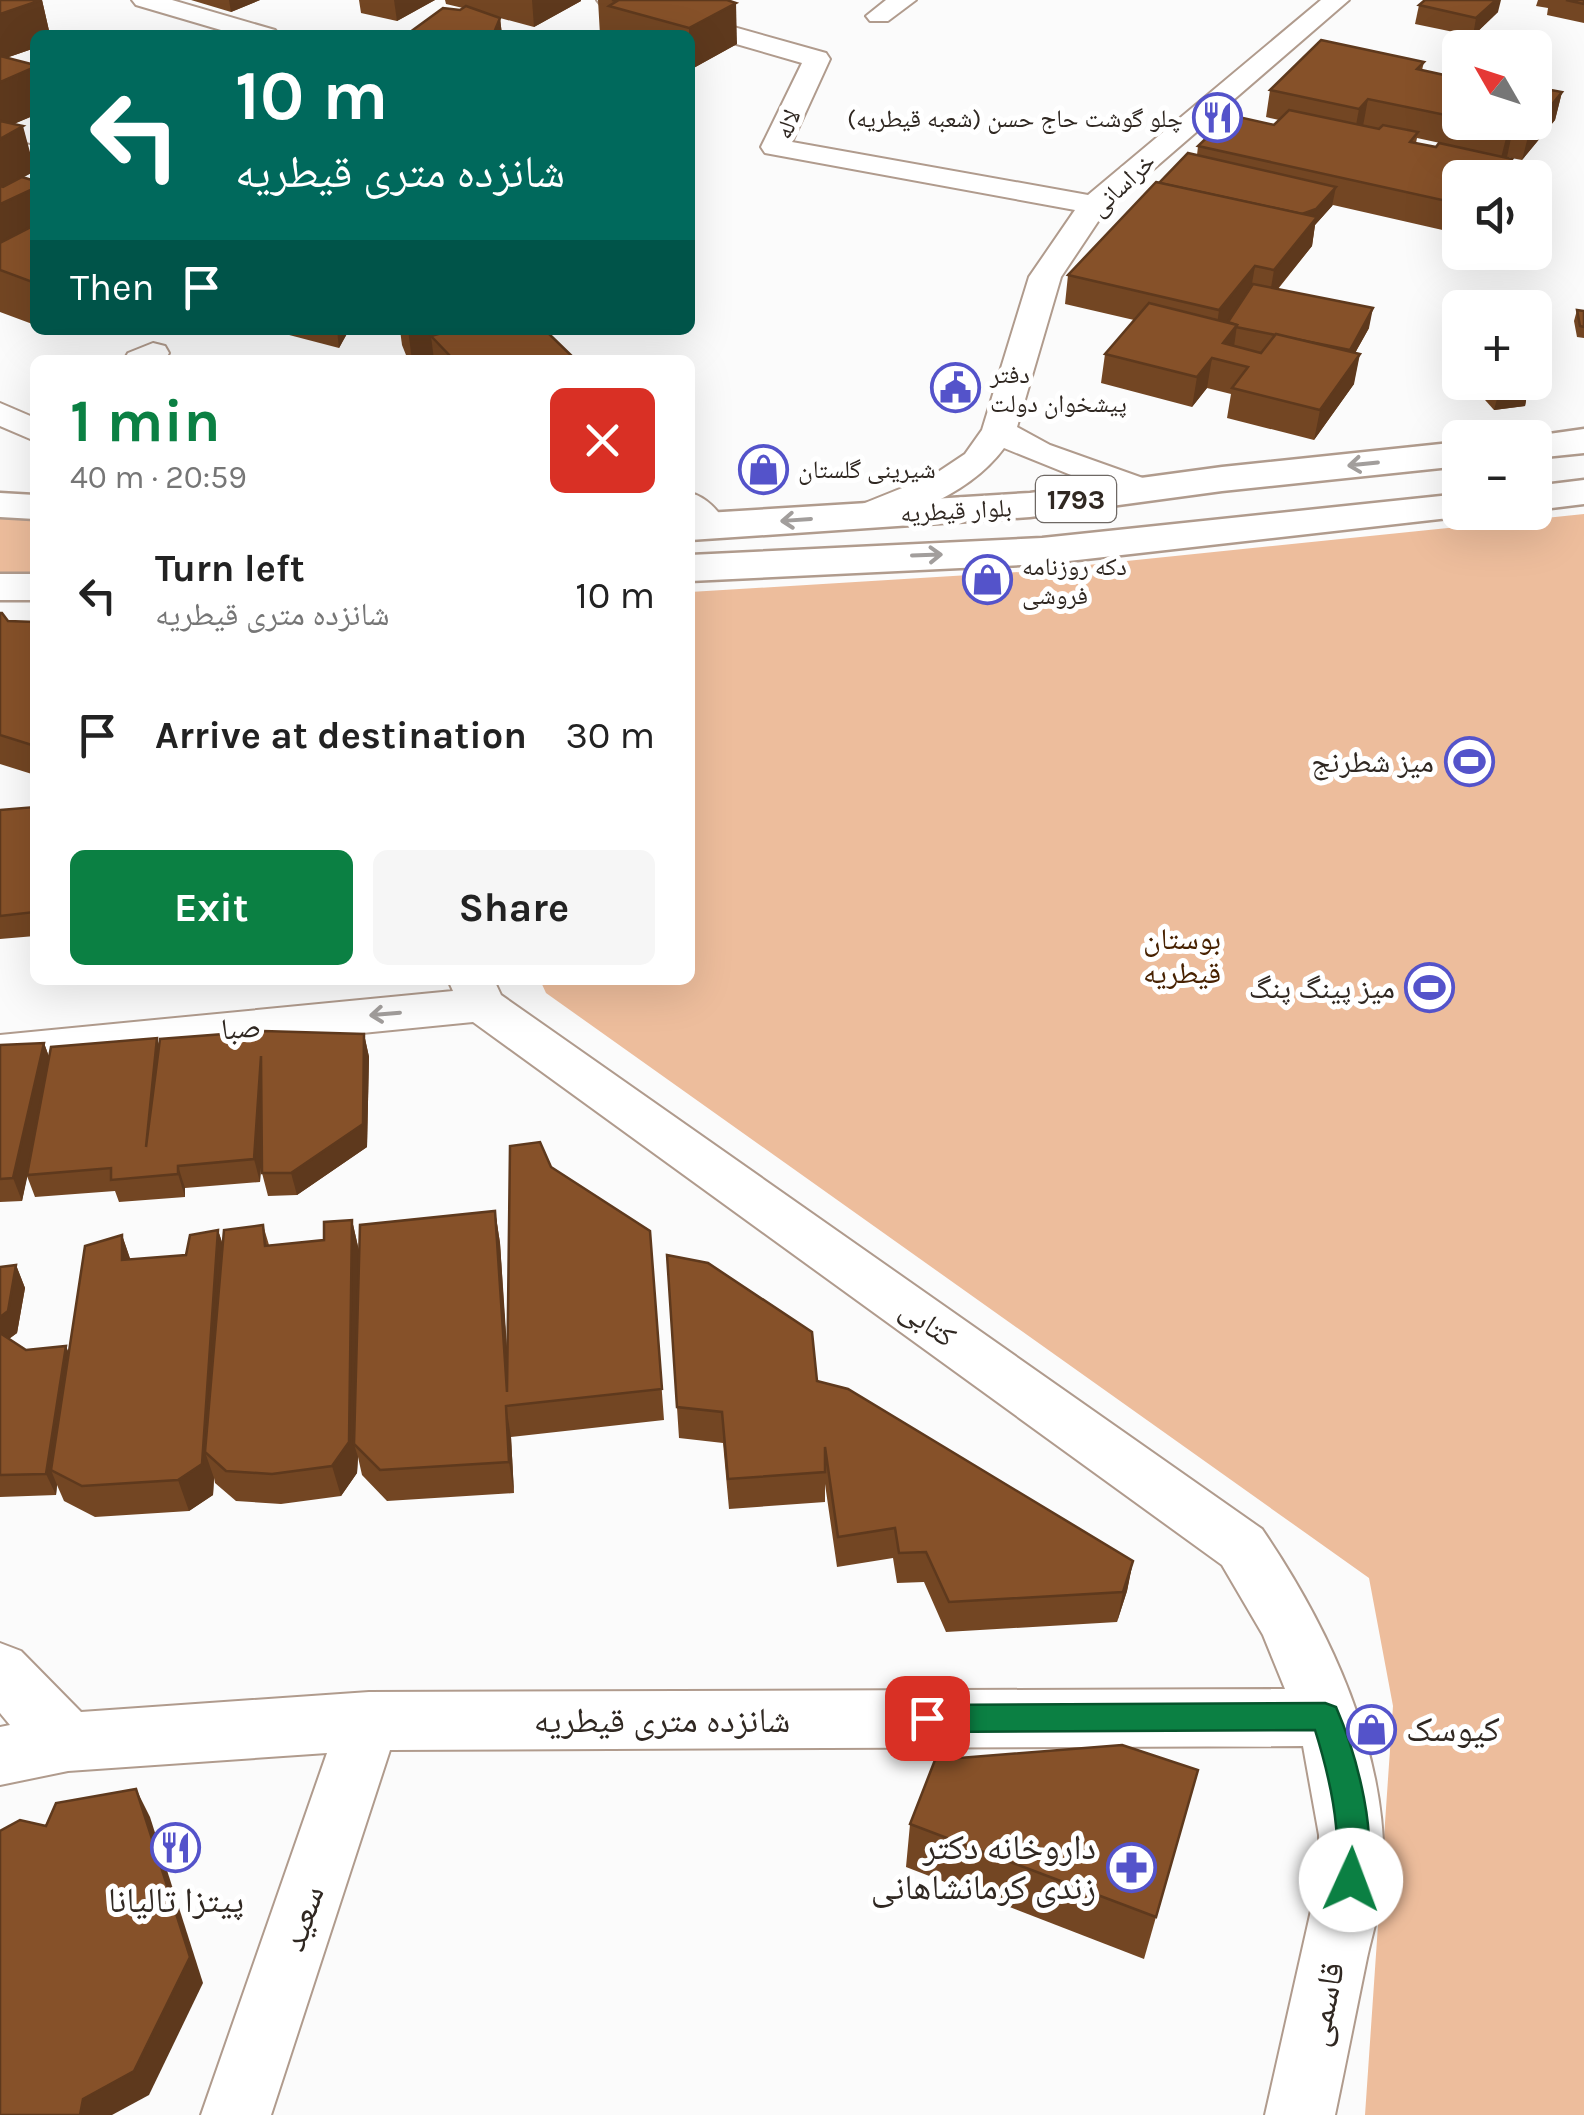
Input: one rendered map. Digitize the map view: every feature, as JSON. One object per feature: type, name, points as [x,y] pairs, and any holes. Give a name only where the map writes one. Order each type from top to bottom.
[{"type":"main road","points":[[1552,444],[1584,441]]},
{"type":"main road","name":"بلوار قیطریه","points":[[697,518],[868,515],[1030,505],[1222,479],[1442,456]]},
{"type":"main road","points":[[1222,479],[1214,492],[1218,506],[1232,519],[1254,529]]},
{"type":"main road","points":[[1552,496],[1584,492]]},
{"type":"main road","points":[[1030,505],[1053,529],[1042,551]]},
{"type":"main road","name":"بلوار قیطریه","points":[[695,568],[1042,551],[1442,508]]},
{"type":"street","points":[[144,0],[249,30]]},
{"type":"street","name":"لاله","points":[[610,0],[817,59],[776,147],[1094,204]]},
{"type":"street","points":[[879,16],[903,0]]},
{"type":"street","name":"خراسانی","points":[[868,515],[945,484],[977,462],[999,431],[1045,277],[1094,204],[1336,0]]},
{"type":"street","points":[[0,147],[30,154]]},
{"type":"street","points":[[999,431],[1038,452],[1141,490]]},
{"type":"street","name":"صبا","points":[[0,1052],[476,992]]},
{"type":"street","name":"کتابی","points":[[476,992],[1242,1547],[1271,1586],[1325,1716]]},
{"type":"street","points":[[0,1671],[68,1742]]},
{"type":"street","name":"شانزده متری قیطریه","points":[[0,1756],[68,1742],[369,1722],[1325,1716]]},
{"type":"street","name":"قاسمی","points":[[1300,2115],[1351,1880],[1352,1830],[1342,1768],[1325,1716]]},
{"type":"street","name":"سعید","points":[[236,2115],[369,1722]]},
{"type":"green space","points":[[30,514],[30,577],[0,576],[0,518]]},
{"type":"green space","name":"بوستان قیطریه","points":[[1584,514],[1584,2115],[1365,2115],[1393,1706],[1369,1578],[546,993],[542,985],[695,985],[695,592],[1020,572],[1442,529],[1552,530],[1552,517]]},
{"type":"building","points":[[0,0],[41,0],[0,14]]},
{"type":"building","points":[[612,0],[736,3],[689,28],[609,6],[617,1]]},
{"type":"building","points":[[1425,0],[1496,0],[1476,18],[1419,5]]},
{"type":"building","points":[[466,6],[500,18],[495,30],[413,30],[443,8],[460,10]]},
{"type":"building","points":[[1321,40],[1424,62],[1417,69],[1442,74],[1442,114],[1368,99],[1359,109],[1270,90]]},
{"type":"building","points":[[0,56],[30,64],[30,69],[0,82]]},
{"type":"building","points":[[1552,90],[1562,92],[1552,104]]},
{"type":"building","points":[[1289,110],[1379,129],[1383,125],[1418,132],[1410,142],[1436,147],[1439,143],[1512,159],[1442,160],[1442,200],[1198,146],[1230,115],[1274,125]]},
{"type":"building","points":[[0,121],[23,126],[0,139]]},
{"type":"building","points":[[1188,153],[1336,187],[1316,209],[1302,214],[1159,183]]},
{"type":"building","points":[[22,177],[30,179],[30,190],[0,204],[0,186]]},
{"type":"building","points":[[1156,182],[1317,217],[1274,270],[1255,266],[1219,310],[1068,275]]},
{"type":"building","points":[[30,228],[30,281],[0,270],[0,243]]},
{"type":"building","points":[[1253,284],[1373,308],[1350,350],[1236,327],[1228,322]]},
{"type":"building","points":[[1149,303],[1237,325],[1223,343],[1261,353],[1276,334],[1360,354],[1320,410],[1232,388],[1248,367],[1212,358],[1197,377],[1105,354]]},
{"type":"building","points":[[1577,310],[1584,311],[1584,327],[1580,326]]},
{"type":"building","points":[[550,335],[571,355],[449,355],[431,336]]},
{"type":"building","points":[[2,613],[8,621],[30,622],[30,744],[0,735]]},
{"type":"building","points":[[30,807],[30,913],[0,916],[0,810]]},
{"type":"building","points":[[263,1031],[364,1034],[363,1124],[291,1173],[262,1173],[261,1056],[254,1159],[178,1166],[178,1174],[111,1180],[111,1168],[27,1175],[51,1047],[157,1038],[146,1147],[160,1039]]},
{"type":"building","points":[[44,1043],[13,1178],[0,1179],[0,1045]]},
{"type":"building","points":[[540,1142],[551,1167],[650,1231],[662,1389],[506,1406],[509,1462],[380,1470],[354,1444],[360,1225],[495,1211],[507,1392],[510,1146]]},
{"type":"building","points":[[352,1220],[349,1442],[332,1466],[272,1474],[226,1471],[205,1452],[224,1230],[263,1225],[265,1246],[324,1240],[324,1222]]},
{"type":"building","points":[[218,1230],[202,1464],[178,1480],[82,1486],[51,1470],[85,1246],[122,1235],[122,1260],[186,1255],[190,1235]]},
{"type":"building","points":[[667,1255],[708,1263],[812,1332],[817,1381],[848,1389],[1133,1561],[1123,1592],[949,1602],[926,1552],[899,1553],[895,1528],[838,1537],[825,1447],[825,1472],[728,1479],[722,1412],[677,1407]]},
{"type":"building","points":[[16,1265],[8,1311],[0,1317],[0,1267]]},
{"type":"building","points":[[0,1333],[26,1350],[66,1346],[46,1474],[0,1475]]},
{"type":"building","points":[[1122,1745],[1198,1770],[1156,1917],[910,1824],[935,1760]]},
{"type":"building","points":[[136,1789],[190,1957],[134,2071],[83,2099],[80,2115],[0,2115],[0,1831],[20,1820],[46,1826],[56,1803]]},
{"type":"place","name":"چلو گوشت حاج حسن (شعبه قیطریه)","points":[[1218,118]]},
{"type":"place","name":"دفتر پیشخوان دولت","points":[[955,388]]},
{"type":"place","name":"شیرینی گلستان","points":[[763,469]]},
{"type":"place","name":"دکه روزنامه فروشی","points":[[987,580]]},
{"type":"place","name":"میز شطرنج","points":[[1469,762]]},
{"type":"place","name":"میز پینگ پنگ","points":[[1430,988]]},
{"type":"place","name":"کیوسک","points":[[1371,1729]]},
{"type":"place","name":"پیتزا تالیانا","points":[[176,1848]]},
{"type":"place","name":"داروخانه دکتر زندی کرمانشاهانی","points":[[1131,1867]]},
{"type":"route","points":[[927,1718],[1325,1716],[1342,1768],[1352,1830],[1351,1880]]}]
